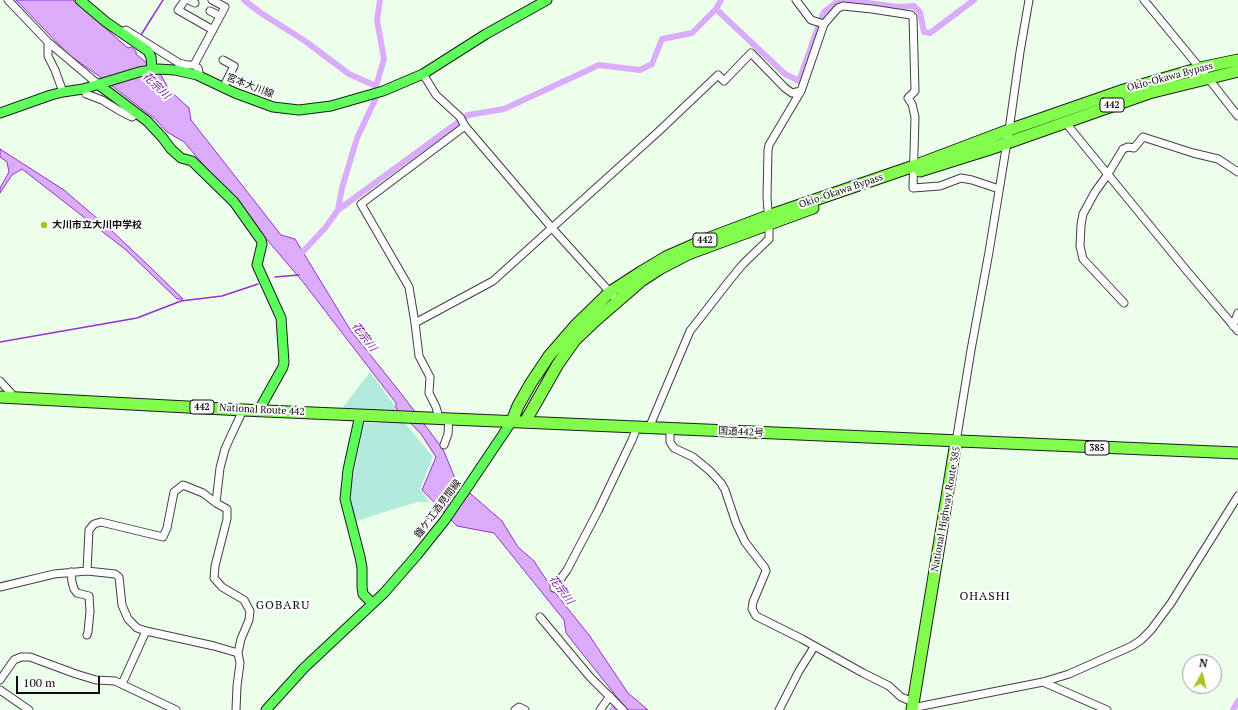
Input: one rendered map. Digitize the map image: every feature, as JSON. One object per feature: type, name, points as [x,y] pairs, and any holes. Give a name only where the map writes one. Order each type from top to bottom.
[{"type":"highway","name":"Okio-Okawa Bypass","points":[[989,144],[1009,130],[1124,90],[1200,68],[1238,60]]},
{"type":"highway","name":"Okio-Okawa Bypass","points":[[506,421],[518,406],[531,382],[549,356],[575,326],[614,296],[634,276],[666,257],[707,239],[769,221],[964,152],[989,144],[1007,142],[1149,93],[1238,71]]},
{"type":"highway","name":"Okio-Okawa Bypass","points":[[525,422],[558,364],[575,340],[596,320],[614,296]]},
{"type":"highway","name":"National Route 442","points":[[6,398],[525,422]]},
{"type":"highway","name":"国道442号","points":[[525,422],[941,440],[956,442]]},
{"type":"highway","name":"National Highway Route 385","points":[[912,707],[956,442],[1238,454]]},
{"type":"main road","points":[[80,0],[106,22],[148,51],[154,68]]},
{"type":"main road","name":"宮本大川線","points":[[0,113],[51,95],[83,89],[154,68],[175,70],[197,75],[223,88],[273,107],[299,110],[331,106],[383,91],[423,74],[486,34],[548,0]]},
{"type":"main road","points":[[101,84],[152,126],[171,149],[181,158],[192,161],[234,202],[261,240],[262,244],[257,265],[281,318],[284,362],[283,367],[259,410]]},
{"type":"main road","points":[[360,415],[348,470],[345,499],[360,557],[363,594],[372,603]]},
{"type":"main road","name":"鐘ケ江酒見間線","points":[[266,710],[304,668],[384,593],[417,555],[445,520],[469,485],[506,421]]},
{"type":"street","points":[[8,0],[48,42],[101,84]]},
{"type":"street","points":[[185,0],[178,10],[213,30]]},
{"type":"street","points":[[194,66],[225,7],[212,0]]},
{"type":"street","points":[[796,0],[811,20],[821,23]]},
{"type":"street","points":[[956,442],[1003,168],[1029,0]]},
{"type":"street","points":[[1144,0],[1238,116]]},
{"type":"street","points":[[650,428],[690,331],[743,264],[769,239],[767,197],[769,145],[801,91],[821,23],[838,8],[843,6],[911,15],[913,17],[915,91],[908,98],[915,112],[913,188],[940,186],[961,178],[967,178],[999,189]]},
{"type":"street","points":[[210,11],[220,16]]},
{"type":"street","points":[[120,32],[126,30],[179,63],[198,68],[199,72],[197,75]]},
{"type":"street","points":[[48,42],[48,56],[63,92]]},
{"type":"street","points":[[415,323],[493,281],[658,132],[718,75],[724,81],[751,53],[785,88],[792,93],[801,91]]},
{"type":"street","points":[[223,60],[234,66],[223,88]]},
{"type":"street","points":[[423,74],[436,94],[462,122],[552,228],[614,296]]},
{"type":"street","points":[[86,94],[102,100],[132,117],[137,113]]},
{"type":"street","points":[[444,445],[448,434],[444,418],[436,407],[429,393],[430,377],[419,356],[409,287],[361,204],[462,122]]},
{"type":"street","points":[[1065,122],[1186,270],[1236,328]]},
{"type":"street","points":[[1124,303],[1082,259],[1081,254],[1081,226],[1083,214],[1095,192],[1123,149],[1128,147],[1134,148],[1143,137],[1193,153],[1218,159],[1238,172]]},
{"type":"street","points":[[1236,328],[1238,313]]},
{"type":"street","points":[[0,381],[11,393],[6,398]]},
{"type":"street","points":[[216,503],[224,449],[230,440],[243,410]]},
{"type":"street","points":[[554,588],[567,570],[598,511],[637,427]]},
{"type":"street","points":[[670,428],[670,442],[674,448],[693,457],[710,471],[721,483],[725,490],[738,528],[745,542],[765,568],[766,571],[753,602],[752,609],[756,616],[889,686],[912,707],[1043,682],[1069,674],[1132,646],[1141,640],[1151,630],[1171,603],[1238,496]]},
{"type":"street","points":[[88,571],[89,530],[94,524],[101,522],[163,536],[167,528],[174,492],[183,485],[203,493],[227,509],[227,516],[215,566],[214,578],[222,586],[244,600],[250,611],[249,620],[241,639],[238,653],[240,663],[236,710]]},
{"type":"street","points":[[0,587],[54,574],[71,572],[88,571],[115,574],[119,577],[122,605],[128,619],[137,628],[238,653]]},
{"type":"street","points":[[71,572],[74,589],[77,593],[89,596],[90,611],[87,635]]},
{"type":"street","points":[[540,617],[590,677],[623,710]]},
{"type":"street","points":[[122,684],[146,631]]},
{"type":"street","points":[[779,710],[814,646]]},
{"type":"street","points":[[0,680],[14,660],[24,656],[40,660],[96,680],[109,680],[122,684],[176,710]]},
{"type":"street","points":[[1043,682],[1107,710]]},
{"type":"street","points":[[0,690],[29,710]]},
{"type":"street","points":[[600,710],[610,696]]},
{"type":"street","points":[[515,710],[519,707],[526,710]]},
{"type":"shaded area","points":[[370,372],[400,413],[350,414],[343,407]]},
{"type":"shaded area","points":[[364,423],[405,423],[433,457],[420,489],[429,502],[417,502],[356,521],[349,498]]},
{"type":"water","name":"花宗川","points":[[16,0],[73,0],[128,48],[131,47],[136,51],[136,54],[161,75],[169,90],[189,108],[191,120],[281,235],[295,239],[351,331],[443,449],[456,481],[502,521],[518,547],[534,561],[553,590],[589,635],[628,693],[648,710],[628,710],[566,633],[564,620],[494,533],[457,526],[422,490],[436,457],[421,434],[396,408],[396,403],[303,282],[184,142],[167,132],[155,119],[69,55]]},
{"type":"water","points":[[0,149],[64,190],[112,231],[183,299],[177,299],[126,250],[22,169],[12,175],[0,193],[0,188],[9,172],[7,162],[0,157]]},
{"type":"waterway","points":[[141,35],[163,0]]},
{"type":"waterway","points":[[244,0],[261,13],[305,41],[349,74],[376,86]]},
{"type":"waterway","points":[[298,257],[325,228],[338,210],[342,188],[357,138],[375,100],[376,86],[384,59],[377,20],[380,0]]},
{"type":"waterway","points":[[338,210],[468,115],[504,109],[599,65],[640,70],[652,64],[662,39],[692,33],[716,9],[721,0]]},
{"type":"waterway","points":[[716,9],[785,74],[799,81],[822,16],[824,12],[837,2],[845,0],[899,7],[914,6],[920,12],[924,32],[930,33],[974,0]]},
{"type":"waterway","points":[[275,277],[299,275]]},
{"type":"waterway","points":[[0,342],[137,318],[181,301],[222,296],[258,284]]},
{"type":"waterway","points":[[1233,710],[1238,701]]},
{"type":"waterway","points":[[612,710],[615,706]]},
{"type":"place","name":"大川市立大川中学校","points":[[44,225]]},
{"type":"district","name":"OHASHI","points":[[985,597]]},
{"type":"district","name":"GOBARU","points":[[283,606]]}]
